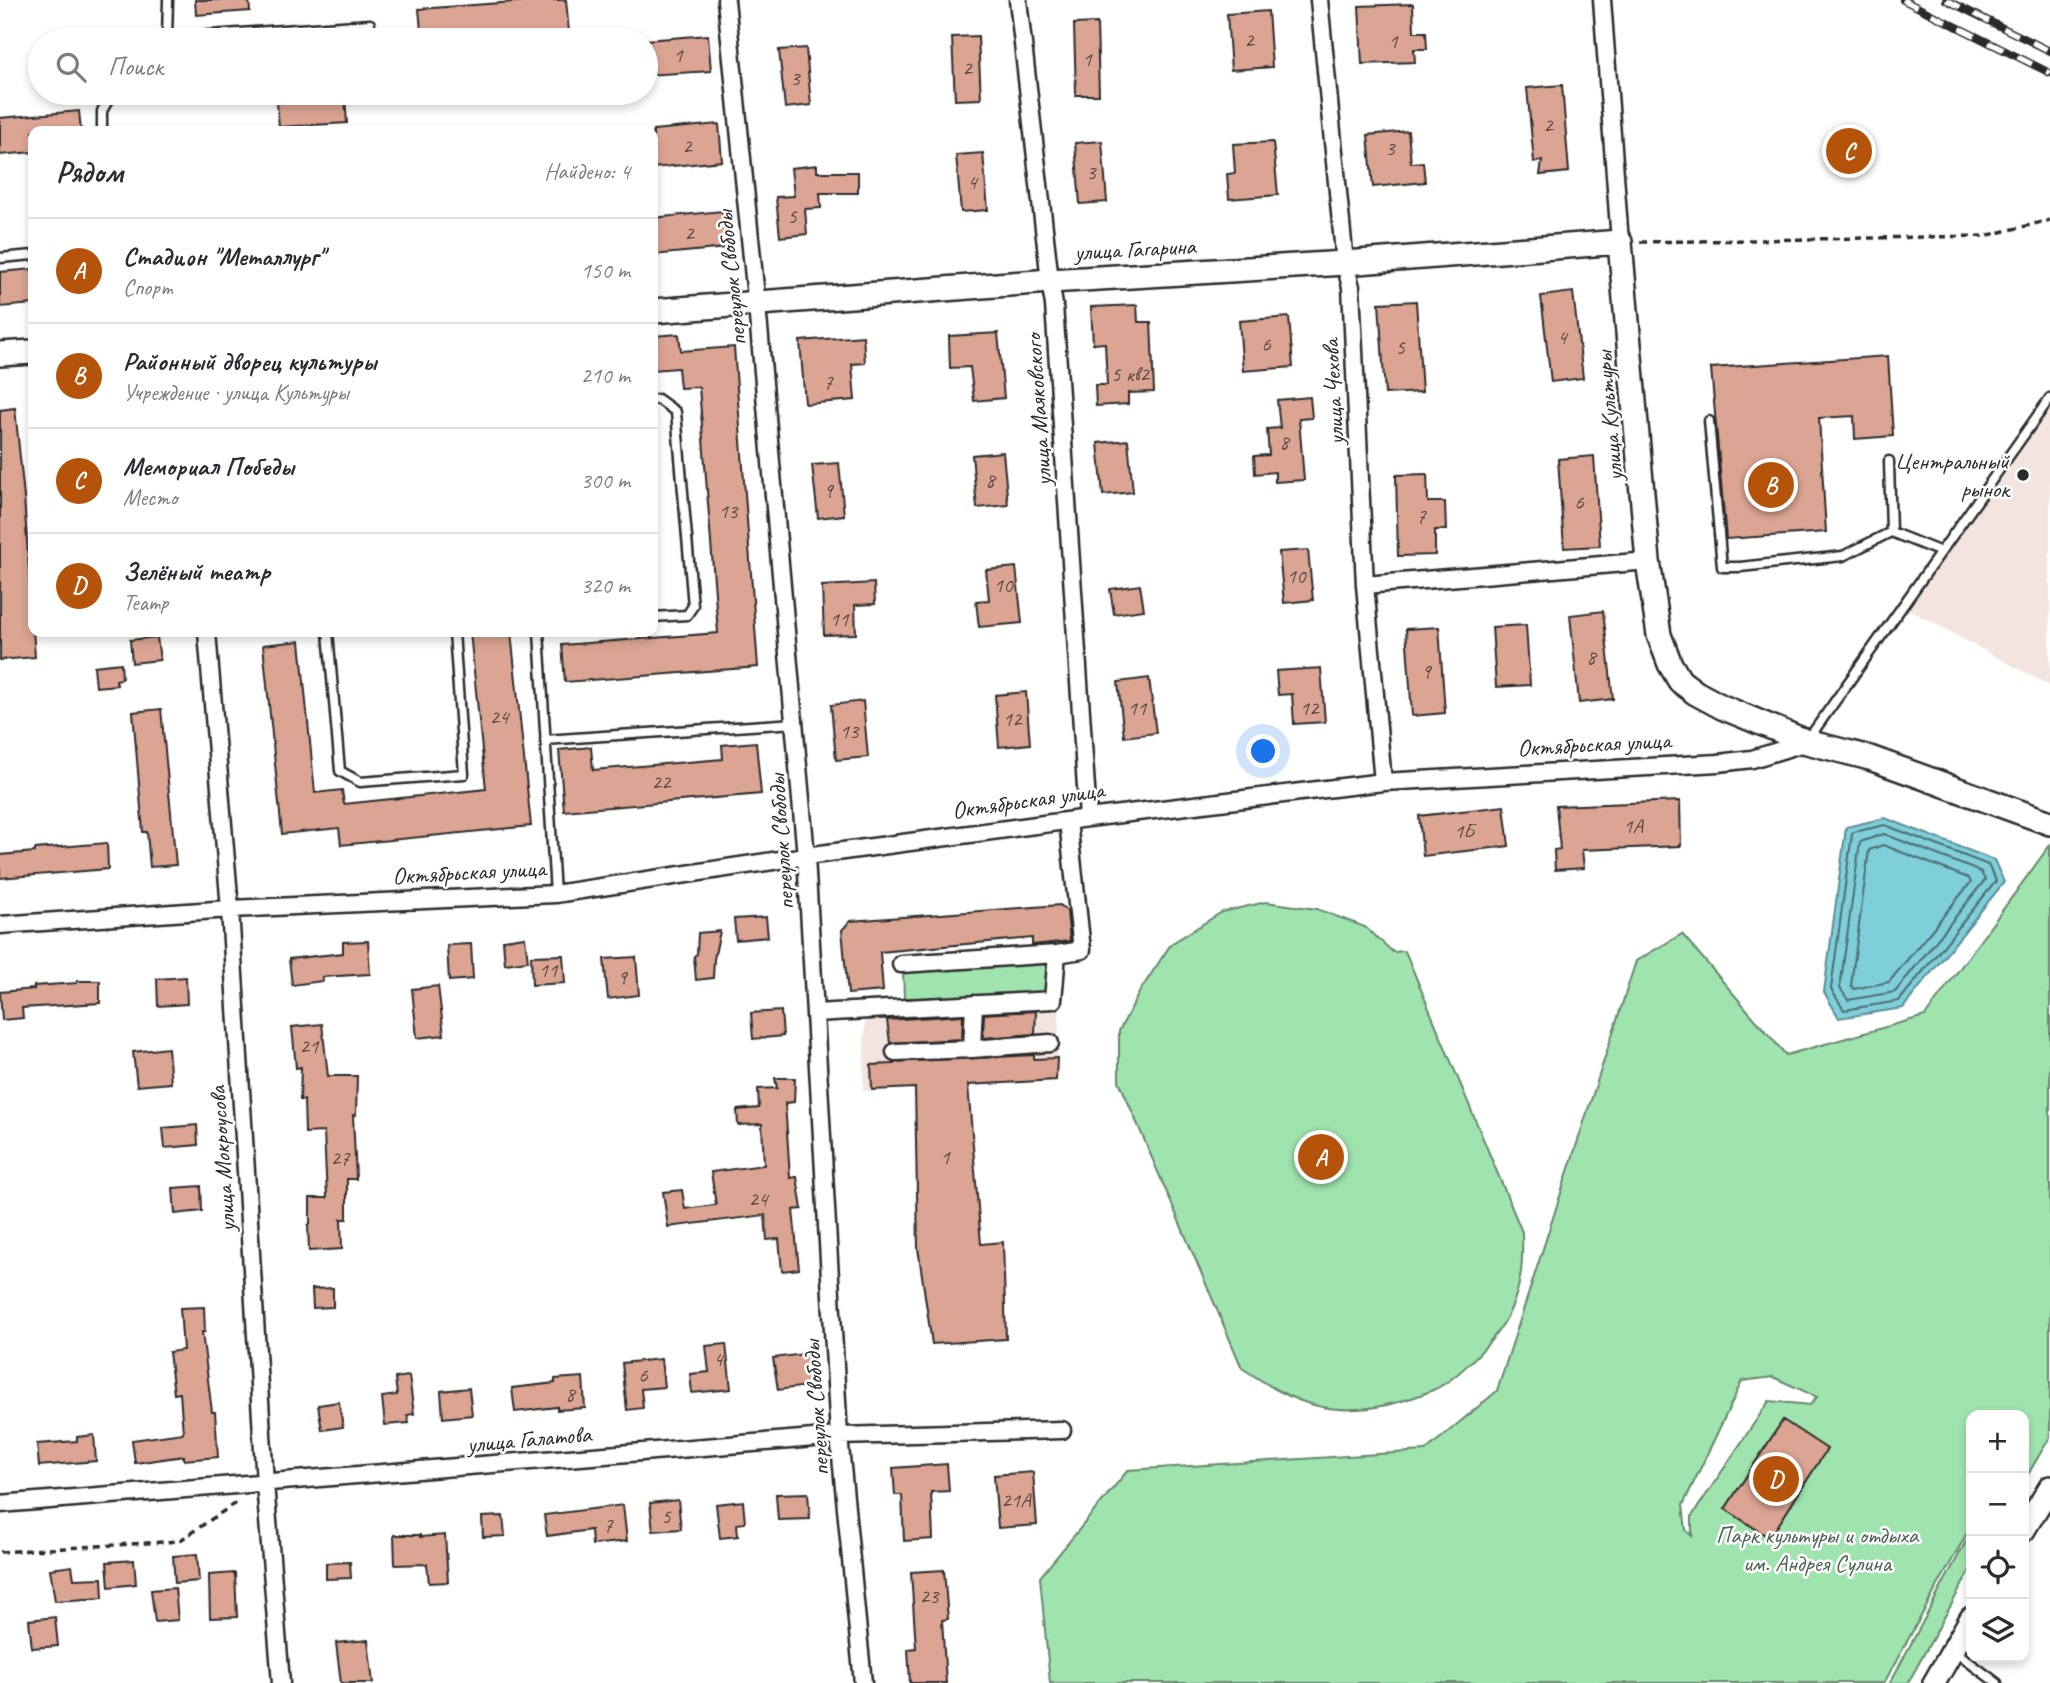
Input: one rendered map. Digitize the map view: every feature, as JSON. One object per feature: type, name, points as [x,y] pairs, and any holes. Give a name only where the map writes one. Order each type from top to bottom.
[{"type":"main road","name":"улица Гагарина","points":[[658,311],[1620,242]]},
{"type":"main road","name":"улица Культуры","points":[[1620,242],[1648,561],[1659,635],[1680,681],[1696,693],[1722,707],[1807,742]]},
{"type":"main road","points":[[0,354],[28,352]]},
{"type":"main road","points":[[1807,742],[1870,758],[2050,823]]},
{"type":"street","name":"переулок Свободы","points":[[726,0],[757,304],[806,856],[839,1436],[863,1683]]},
{"type":"street","name":"улица Маяковского","points":[[1018,0],[1055,319],[1088,818]]},
{"type":"street","name":"улица Чехова","points":[[1319,0],[1345,263],[1351,287],[1365,585],[1383,782]]},
{"type":"street","name":"улица Культуры","points":[[1602,0],[1620,242]]},
{"type":"street","points":[[1365,585],[1648,561]]},
{"type":"street","name":"улица Мокроусова","points":[[212,637],[265,1483],[281,1683]]},
{"type":"street","name":"Октябрьская улица","points":[[0,925],[230,909],[555,894],[806,856],[1383,782],[1718,763],[1752,759],[1807,742]]},
{"type":"street","points":[[901,964],[1082,950],[1068,821]]},
{"type":"street","points":[[815,1013],[1053,1000],[1057,954]]},
{"type":"street","points":[[972,1049],[974,1004]]},
{"type":"street","points":[[895,1052],[1050,1042]]},
{"type":"street","name":"улица Галатова","points":[[0,1504],[839,1436],[1062,1430]]},
{"type":"street","points":[[2029,1522],[2050,1486]]},
{"type":"street","points":[[1934,1683],[1966,1626]]},
{"type":"lane","points":[[164,28],[168,0]]},
{"type":"lane","points":[[315,28],[370,24]]},
{"type":"lane","points":[[102,126],[102,111],[105,105]]},
{"type":"lane","points":[[0,258],[28,256]]},
{"type":"lane","points":[[1807,742],[2050,398]]},
{"type":"lane","points":[[658,399],[676,412],[693,606],[687,615],[658,617]]},
{"type":"lane","points":[[1709,421],[1722,567],[1740,568],[1843,556],[1891,532],[1941,552]]},
{"type":"lane","points":[[1889,461],[1891,532]]},
{"type":"lane","points":[[327,637],[340,771],[360,782],[464,774],[454,637]]},
{"type":"lane","points":[[539,637],[555,894]]},
{"type":"lane","points":[[545,740],[795,723]]},
{"type":"lane","points":[[1952,1650],[1997,1683]]},
{"type":"path","points":[[1620,242],[1985,236],[2050,219]]},
{"type":"path","points":[[0,1552],[179,1541],[265,1483]]},
{"type":"shaded area","name":"Центральный рынок","points":[[2050,398],[2050,686],[1908,609],[1941,552]]},
{"type":"shaded area","points":[[1060,1004],[1056,1080],[863,1091],[865,1018]]},
{"type":"green space","name":"Парк культуры и отдыха им. Андрея Сулина","points":[[2050,845],[2050,1437],[2029,1473],[2029,1410],[1966,1410],[1966,1535],[1884,1683],[1050,1683],[1040,1577],[1128,1470],[1425,1451],[1497,1391],[1636,961],[1682,934],[1786,1055],[1925,1016]],"holes":[[[1773,1377],[1817,1397],[1810,1405],[1769,1401],[1692,1516],[1692,1536],[1686,1530],[1683,1505],[1742,1381]]]},
{"type":"green space","points":[[1266,902],[1317,909],[1365,927],[1393,952],[1405,951],[1522,1232],[1519,1284],[1508,1315],[1495,1335],[1464,1368],[1443,1385],[1391,1404],[1362,1409],[1318,1406],[1288,1396],[1242,1368],[1119,1081],[1119,1031],[1140,991],[1171,944],[1222,912]]},
{"type":"green space","points":[[1052,962],[1049,995],[904,998],[903,970]]},
{"type":"green space","points":[[1966,1541],[1966,1578],[1908,1683],[1890,1683]]},
{"type":"water","points":[[1885,818],[1994,860],[2004,882],[1903,1008],[1839,1018],[1824,992],[1846,827]]},
{"type":"building","points":[[195,0],[249,0],[250,11],[196,15]]},
{"type":"building","points":[[566,0],[569,28],[421,28],[419,9]]},
{"type":"building","points":[[1413,4],[1414,32],[1426,32],[1427,49],[1414,49],[1415,62],[1362,64],[1359,6]]},
{"type":"building","points":[[1268,11],[1272,67],[1231,70],[1227,14]]},
{"type":"building","points":[[1097,23],[1099,95],[1076,95],[1074,24]]},
{"type":"building","points":[[708,35],[711,71],[658,74],[658,39]]},
{"type":"building","points":[[978,36],[981,99],[955,100],[952,37]]},
{"type":"building","points":[[806,48],[811,105],[785,108],[779,50]]},
{"type":"building","points":[[1562,85],[1569,172],[1540,175],[1542,161],[1534,162],[1527,88]]},
{"type":"building","points":[[277,105],[346,105],[347,123],[279,126]]},
{"type":"building","points":[[79,111],[80,126],[28,126],[28,152],[0,155],[0,118]]},
{"type":"building","points":[[719,124],[722,161],[658,167],[658,130]]},
{"type":"building","points":[[1408,131],[1411,163],[1423,162],[1425,182],[1373,187],[1368,135]]},
{"type":"building","points":[[1102,141],[1107,202],[1080,204],[1075,143]]},
{"type":"building","points":[[1273,142],[1278,195],[1229,199],[1227,174],[1235,173],[1233,144]]},
{"type":"building","points":[[983,153],[988,210],[961,212],[956,155]]},
{"type":"building","points":[[817,165],[817,172],[858,172],[858,193],[820,193],[821,208],[805,209],[807,234],[780,237],[776,197],[794,196],[791,168]]},
{"type":"building","points":[[722,211],[726,248],[658,255],[658,217]]},
{"type":"building","points":[[28,269],[28,304],[0,307],[0,272]]},
{"type":"building","points":[[1573,292],[1583,378],[1551,382],[1541,296]]},
{"type":"building","points":[[1416,301],[1422,392],[1385,394],[1379,303]]},
{"type":"building","points":[[1137,305],[1138,322],[1151,322],[1154,392],[1128,393],[1128,404],[1096,406],[1095,385],[1107,385],[1105,343],[1093,344],[1091,307]]},
{"type":"building","points":[[1289,317],[1293,367],[1243,371],[1239,321]]},
{"type":"building","points":[[998,333],[1004,398],[974,401],[970,367],[950,368],[949,336]]},
{"type":"building","points":[[679,334],[681,351],[734,347],[758,667],[565,682],[562,645],[718,633],[699,387],[680,388],[678,368],[658,370],[658,336]]},
{"type":"building","points":[[863,336],[865,363],[852,364],[855,400],[805,404],[800,341]]},
{"type":"building","points":[[1888,356],[1893,436],[1855,439],[1854,416],[1819,418],[1826,532],[1726,539],[1711,368]]},
{"type":"building","points":[[1310,397],[1312,418],[1299,419],[1304,480],[1275,482],[1275,472],[1255,474],[1254,456],[1269,455],[1267,429],[1280,428],[1277,400]]},
{"type":"building","points":[[15,408],[28,555],[28,637],[34,637],[35,657],[0,660],[0,410]]},
{"type":"building","points":[[1128,440],[1133,492],[1103,495],[1098,443]]},
{"type":"building","points":[[1003,452],[1008,505],[977,508],[972,455]]},
{"type":"building","points":[[1594,456],[1600,546],[1564,548],[1558,459]]},
{"type":"building","points":[[839,463],[844,515],[818,518],[812,465]]},
{"type":"building","points":[[1427,474],[1428,502],[1445,502],[1446,530],[1435,530],[1435,555],[1398,556],[1396,475]]},
{"type":"building","points":[[1308,550],[1313,600],[1284,603],[1279,552]]},
{"type":"building","points":[[1016,567],[1022,623],[979,627],[976,601],[989,600],[986,570]]},
{"type":"building","points":[[874,583],[875,604],[855,605],[856,634],[824,635],[822,586]]},
{"type":"building","points":[[1140,585],[1144,610],[1114,614],[1110,589]]},
{"type":"building","points":[[1603,611],[1613,699],[1579,703],[1570,615]]},
{"type":"building","points":[[1526,625],[1530,685],[1496,687],[1492,627]]},
{"type":"building","points":[[1439,627],[1445,713],[1412,716],[1406,629]]},
{"type":"building","points":[[157,637],[160,660],[132,663],[130,640]]},
{"type":"building","points":[[471,637],[512,637],[531,826],[341,845],[339,828],[282,834],[263,645],[300,641],[315,793],[342,790],[344,804],[486,789]]},
{"type":"building","points":[[121,663],[122,679],[116,680],[117,685],[96,687],[94,666]]},
{"type":"building","points":[[1321,668],[1325,722],[1294,724],[1292,694],[1278,695],[1276,671]]},
{"type":"building","points":[[1149,678],[1156,733],[1124,737],[1118,682]]},
{"type":"building","points":[[1026,692],[1030,744],[999,747],[995,695]]},
{"type":"building","points":[[863,701],[868,757],[836,760],[831,705]]},
{"type":"building","points":[[161,709],[176,865],[150,867],[147,832],[143,832],[133,712]]},
{"type":"building","points":[[756,742],[761,794],[564,811],[559,750],[591,747],[593,770],[723,759],[722,745]]},
{"type":"building","points":[[1680,801],[1681,846],[1582,850],[1584,868],[1555,870],[1554,850],[1560,849],[1556,806]]},
{"type":"building","points":[[1504,806],[1509,846],[1423,856],[1419,816]]},
{"type":"building","points":[[107,843],[108,869],[0,878],[0,855]]},
{"type":"building","points":[[1060,905],[1067,911],[1070,941],[1032,945],[1032,938],[880,952],[883,991],[848,994],[842,930],[850,921]]},
{"type":"building","points":[[766,917],[768,937],[736,940],[734,919]]},
{"type":"building","points":[[720,931],[713,978],[696,980],[694,956],[697,954],[698,933]]},
{"type":"building","points":[[525,937],[528,961],[505,964],[503,940]]},
{"type":"building","points":[[368,941],[370,974],[322,977],[323,981],[292,985],[289,959],[343,953],[343,942]]},
{"type":"building","points":[[471,944],[473,979],[449,981],[447,945]]},
{"type":"building","points":[[563,955],[565,983],[532,985],[531,956]]},
{"type":"building","points":[[636,957],[639,995],[608,999],[604,959]]},
{"type":"building","points":[[186,977],[187,1004],[158,1006],[157,979]]},
{"type":"building","points":[[77,981],[100,981],[100,1003],[22,1008],[23,1018],[2,1020],[0,992]]},
{"type":"building","points":[[438,986],[444,1035],[417,1038],[412,989]]},
{"type":"building","points":[[781,1011],[783,1036],[753,1039],[751,1013]]},
{"type":"building","points":[[1036,1011],[1035,1034],[983,1038],[984,1014]]},
{"type":"building","points":[[963,1015],[962,1039],[890,1043],[887,1020]]},
{"type":"building","points":[[322,1024],[328,1076],[357,1076],[356,1115],[353,1115],[356,1179],[347,1179],[347,1219],[341,1219],[342,1249],[309,1251],[310,1198],[327,1198],[324,1132],[305,1133],[304,1100],[300,1100],[301,1067],[296,1068],[292,1027]]},
{"type":"building","points":[[168,1048],[171,1083],[137,1086],[133,1052]]},
{"type":"building","points":[[1034,1055],[1034,1059],[1057,1058],[1056,1080],[968,1085],[981,1244],[1003,1242],[1006,1339],[932,1344],[918,1248],[915,1088],[872,1090],[871,1065]]},
{"type":"building","points":[[775,1078],[795,1078],[794,1102],[785,1103],[790,1178],[797,1177],[802,1209],[793,1210],[799,1269],[782,1271],[779,1239],[767,1240],[765,1215],[668,1227],[663,1192],[682,1190],[685,1209],[716,1205],[711,1172],[764,1165],[762,1124],[738,1125],[737,1110],[759,1108],[758,1089],[777,1088]]},
{"type":"building","points":[[197,1125],[198,1145],[165,1148],[163,1128]]},
{"type":"building","points":[[201,1186],[202,1211],[175,1214],[173,1188]]},
{"type":"building","points":[[333,1288],[333,1307],[313,1308],[312,1289]]},
{"type":"building","points":[[204,1307],[205,1332],[202,1332],[212,1412],[215,1412],[218,1457],[184,1460],[184,1456],[135,1463],[132,1440],[183,1433],[180,1393],[174,1394],[169,1352],[183,1350],[180,1308]]},
{"type":"building","points":[[726,1344],[731,1389],[692,1393],[690,1374],[709,1372],[706,1346]]},
{"type":"building","points":[[811,1353],[815,1385],[778,1390],[773,1358]]},
{"type":"building","points":[[661,1359],[664,1387],[641,1389],[643,1408],[627,1410],[622,1363]]},
{"type":"building","points":[[409,1376],[414,1414],[407,1415],[409,1423],[385,1425],[382,1397],[397,1395],[395,1378]]},
{"type":"building","points":[[583,1377],[585,1408],[557,1410],[557,1407],[515,1412],[512,1388],[555,1383],[555,1379]]},
{"type":"building","points":[[469,1388],[472,1415],[443,1418],[441,1391]]},
{"type":"building","points":[[339,1402],[343,1427],[322,1430],[318,1405]]},
{"type":"building","points":[[1783,1420],[1827,1449],[1770,1538],[1725,1509]]},
{"type":"building","points":[[94,1435],[96,1461],[39,1466],[37,1444],[77,1441],[77,1437]]},
{"type":"building","points":[[947,1464],[949,1491],[931,1492],[933,1539],[904,1541],[902,1495],[895,1495],[893,1468]]},
{"type":"building","points":[[1033,1472],[1037,1525],[998,1528],[994,1475]]},
{"type":"building","points":[[808,1493],[810,1519],[778,1520],[776,1494]]},
{"type":"building","points":[[678,1500],[681,1529],[653,1531],[650,1503]]},
{"type":"building","points":[[743,1501],[745,1523],[737,1524],[738,1536],[720,1538],[716,1504]]},
{"type":"building","points":[[623,1505],[627,1541],[592,1545],[591,1530],[547,1536],[544,1515]]},
{"type":"building","points":[[503,1516],[505,1536],[483,1537],[482,1517]]},
{"type":"building","points":[[394,1535],[445,1535],[448,1582],[429,1583],[427,1564],[395,1565]]},
{"type":"building","points":[[197,1554],[199,1581],[175,1583],[173,1556]]},
{"type":"building","points":[[134,1560],[136,1584],[109,1587],[107,1562]]},
{"type":"building","points":[[350,1562],[351,1578],[326,1579],[326,1563]]},
{"type":"building","points":[[72,1566],[74,1579],[102,1578],[103,1598],[55,1601],[50,1569]]},
{"type":"building","points":[[944,1570],[948,1619],[942,1620],[946,1683],[910,1683],[908,1649],[916,1648],[911,1572]]},
{"type":"building","points":[[235,1573],[237,1617],[210,1618],[209,1575]]},
{"type":"building","points":[[175,1588],[178,1620],[155,1622],[151,1590]]},
{"type":"building","points":[[55,1617],[58,1646],[32,1648],[29,1620]]},
{"type":"building","points":[[368,1640],[373,1683],[341,1683],[336,1643]]},
{"type":"railway","points":[[1903,0],[2050,73]]},
{"type":"railway","points":[[1946,0],[2050,51]]},
{"type":"place","name":"Мемориал Победы","points":[[1849,151]]},
{"type":"place","name":"Центральный рынок","points":[[2023,475]]},
{"type":"place","name":"Районный дворец культуры","points":[[1771,485]]},
{"type":"place","name":"Стадион \"Металлург\"","points":[[1321,1157]]},
{"type":"place","name":"Зелёный театр","points":[[1776,1479]]}]
